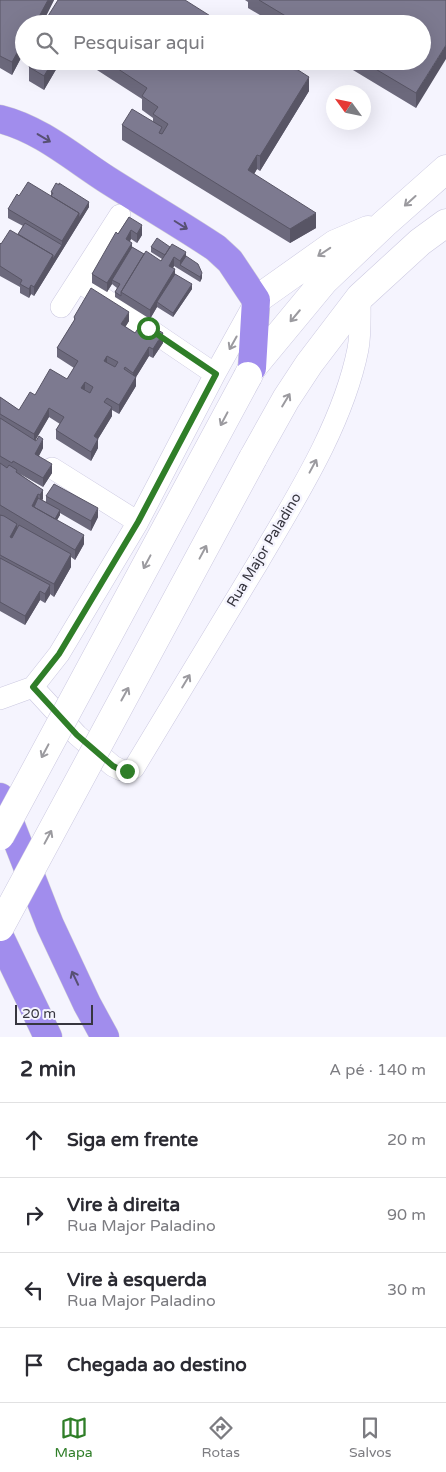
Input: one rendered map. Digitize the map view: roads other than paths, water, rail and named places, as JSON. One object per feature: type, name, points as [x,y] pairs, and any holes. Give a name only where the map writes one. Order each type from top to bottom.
[{"type":"highway","points":[[0,119],[13,122],[35,133],[216,248],[230,261],[256,300],[250,372]]},
{"type":"highway","points":[[0,797],[50,925],[87,1004],[105,1037]]},
{"type":"highway","points":[[0,937],[48,1037]]},
{"type":"main road","points":[[0,836],[250,372],[324,281],[446,169]]},
{"type":"main road","points":[[256,300],[336,244],[384,224]]},
{"type":"main road","points":[[0,927],[286,399],[360,296],[420,242],[446,224]]},
{"type":"street","points":[[61,307],[120,215]]},
{"type":"street","points":[[78,281],[216,374]]},
{"type":"street","name":"Rua Major Paladino","points":[[33,687],[77,735],[113,766],[127,771],[134,768],[286,514],[326,441],[346,391],[358,348],[360,296]]},
{"type":"street","points":[[0,699],[33,687],[59,654],[138,522],[256,300]]},
{"type":"street","points":[[52,468],[138,522]]}]
